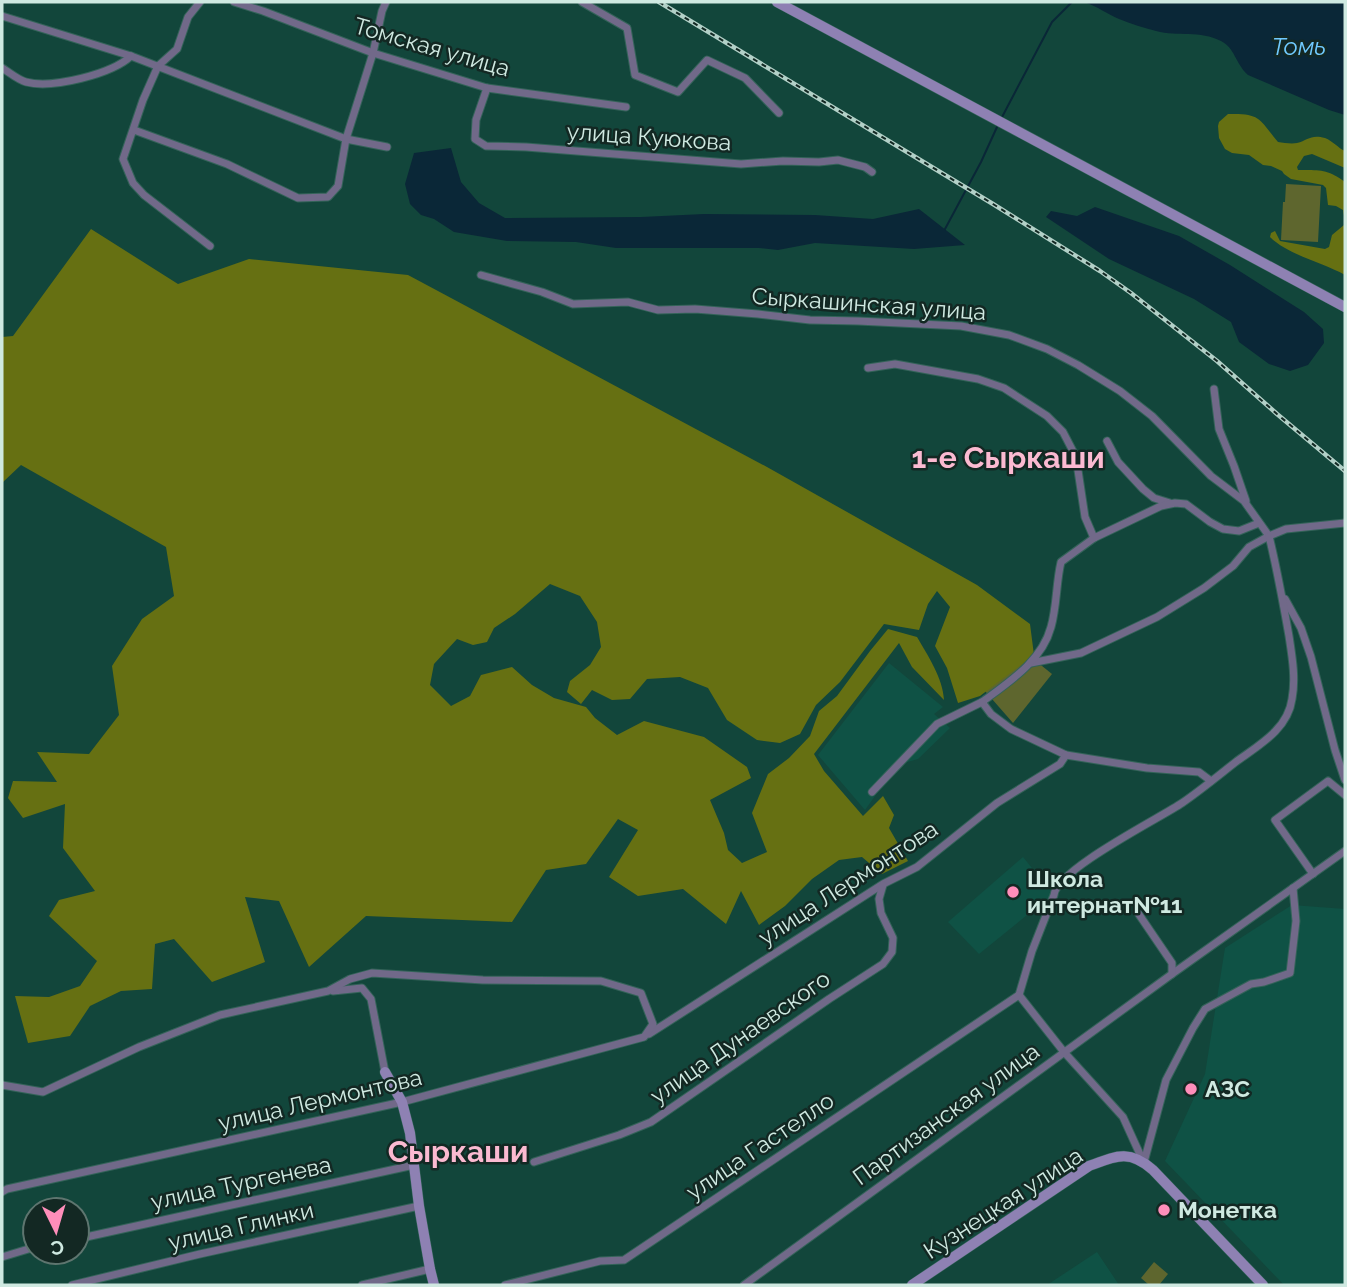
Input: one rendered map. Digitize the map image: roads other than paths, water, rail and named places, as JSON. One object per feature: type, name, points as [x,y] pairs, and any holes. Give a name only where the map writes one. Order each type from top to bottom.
[{"type":"street","points":[[201,2],[188,17],[177,49],[158,66],[123,159],[133,183],[144,195],[210,246]]},
{"type":"street","name":"Томская улица","points":[[234,2],[373,53],[487,88],[626,107]]},
{"type":"street","points":[[134,130],[227,164],[298,198],[328,197],[338,186],[346,139],[386,2]]},
{"type":"street","points":[[582,2],[626,28],[635,75],[678,92],[707,60],[745,78],[779,113]]},
{"type":"street","points":[[777,2],[1345,307]]},
{"type":"street","points":[[2,16],[131,55],[346,139],[387,147]]},
{"type":"street","points":[[2,68],[26,82],[61,83],[102,73],[127,60],[131,55]]},
{"type":"street","name":"улица Куюкова","points":[[487,88],[476,120],[475,139],[486,146],[741,164],[838,160],[865,167],[872,172]]},
{"type":"street","name":"Сыркашинская улица","points":[[481,275],[573,303],[628,302],[659,310],[695,309],[810,320],[961,326],[1009,335],[1047,349],[1120,391],[1152,416],[1211,476],[1244,501],[1269,536]]},
{"type":"street","points":[[869,368],[895,364],[978,379],[1004,388],[1047,416],[1063,432],[1076,457],[1085,517],[1094,538]]},
{"type":"street","points":[[1213,389],[1219,429],[1249,508]]},
{"type":"street","points":[[1107,441],[1118,462],[1143,489],[1154,498],[1170,504]]},
{"type":"street","points":[[872,792],[937,724],[982,702],[1031,663],[1042,648],[1051,628],[1056,580],[1061,562],[1094,538],[1161,506],[1175,503],[1186,504],[1223,529],[1239,531],[1259,523]]},
{"type":"street","points":[[1031,663],[1081,653],[1157,617],[1204,588],[1233,566],[1249,547],[1269,536],[1286,529],[1345,523]]},
{"type":"street","points":[[1263,1285],[1144,1162],[1123,1117],[1063,1052],[1019,995],[1055,890],[1069,874],[1136,829],[1180,804],[1285,722],[1292,700],[1293,664],[1269,536]]},
{"type":"street","points":[[1282,595],[1301,628],[1308,648],[1345,780]]},
{"type":"street","points":[[982,702],[991,714],[1011,729],[1066,755],[1147,768],[1199,772],[1211,781]]},
{"type":"street","name":"улица Лермонтова","points":[[2,1192],[402,1102],[644,1037],[883,884],[917,867],[997,803],[1060,764],[1066,755]]},
{"type":"street","points":[[1313,874],[1275,820],[1328,781],[1345,795]]},
{"type":"street","name":"Партизанская улица","points":[[744,1285],[1063,1052],[1345,851]]},
{"type":"street","name":"улица Дунаевского","points":[[534,1162],[651,1122],[883,964],[892,952],[893,938],[881,913],[879,899],[883,884]]},
{"type":"street","points":[[1144,1162],[1166,1080],[1205,1009],[1251,984],[1290,973],[1296,921],[1293,888]]},
{"type":"street","points":[[1138,913],[1172,963],[1172,974]]},
{"type":"street","points":[[328,991],[351,979],[372,973],[483,980],[601,981],[641,993],[653,1024],[644,1037]]},
{"type":"street","points":[[2,1085],[43,1092],[139,1047],[220,1015],[328,991],[362,988],[371,999],[385,1072],[402,1102],[410,1133],[419,1206],[434,1285]]},
{"type":"street","name":"улица Гастелло","points":[[505,1285],[600,1261],[624,1260],[1019,995]]},
{"type":"street","name":"Кузнецкая улица","points":[[912,1285],[1089,1166],[1119,1154],[1144,1162]]},
{"type":"street","name":"улица Тургенева","points":[[91,1236],[414,1165]]},
{"type":"street","name":"улица Глинки","points":[[72,1285],[419,1206]]},
{"type":"street","points":[[2,1257],[21,1252]]},
{"type":"street","points":[[362,1285],[429,1269]]},
{"type":"water","name":"Томь","points":[[1084,2],[1345,2],[1345,115],[1248,75],[1221,41],[1205,36],[1147,29]]},
{"type":"water","points":[[451,148],[461,182],[479,203],[505,218],[704,214],[815,215],[873,219],[919,209],[965,245],[914,249],[815,243],[778,250],[616,248],[576,242],[507,241],[454,232],[434,219],[421,215],[410,204],[405,184],[414,153]]},
{"type":"water","points":[[1095,207],[1179,236],[1230,265],[1304,312],[1323,329],[1324,343],[1308,365],[1290,371],[1269,364],[1239,342],[1231,322],[1194,299],[1109,259],[1046,217],[1051,211],[1077,216]]},
{"type":"waterway","points":[[1001,119],[1052,22],[1072,2]]},
{"type":"waterway","points":[[945,229],[997,127]]},
{"type":"railway","points":[[659,2],[1100,271],[1217,361],[1345,471]]},
{"type":"place","name":"Школа интернат№11","points":[[1013,892]]},
{"type":"place","name":"АЗС","points":[[1191,1089]]},
{"type":"place","name":"Монетка","points":[[1164,1210]]},
{"type":"district","name":"1-е Сыркаши","points":[[1008,458]]},
{"type":"district","name":"Сыркаши","points":[[458,1152]]}]
